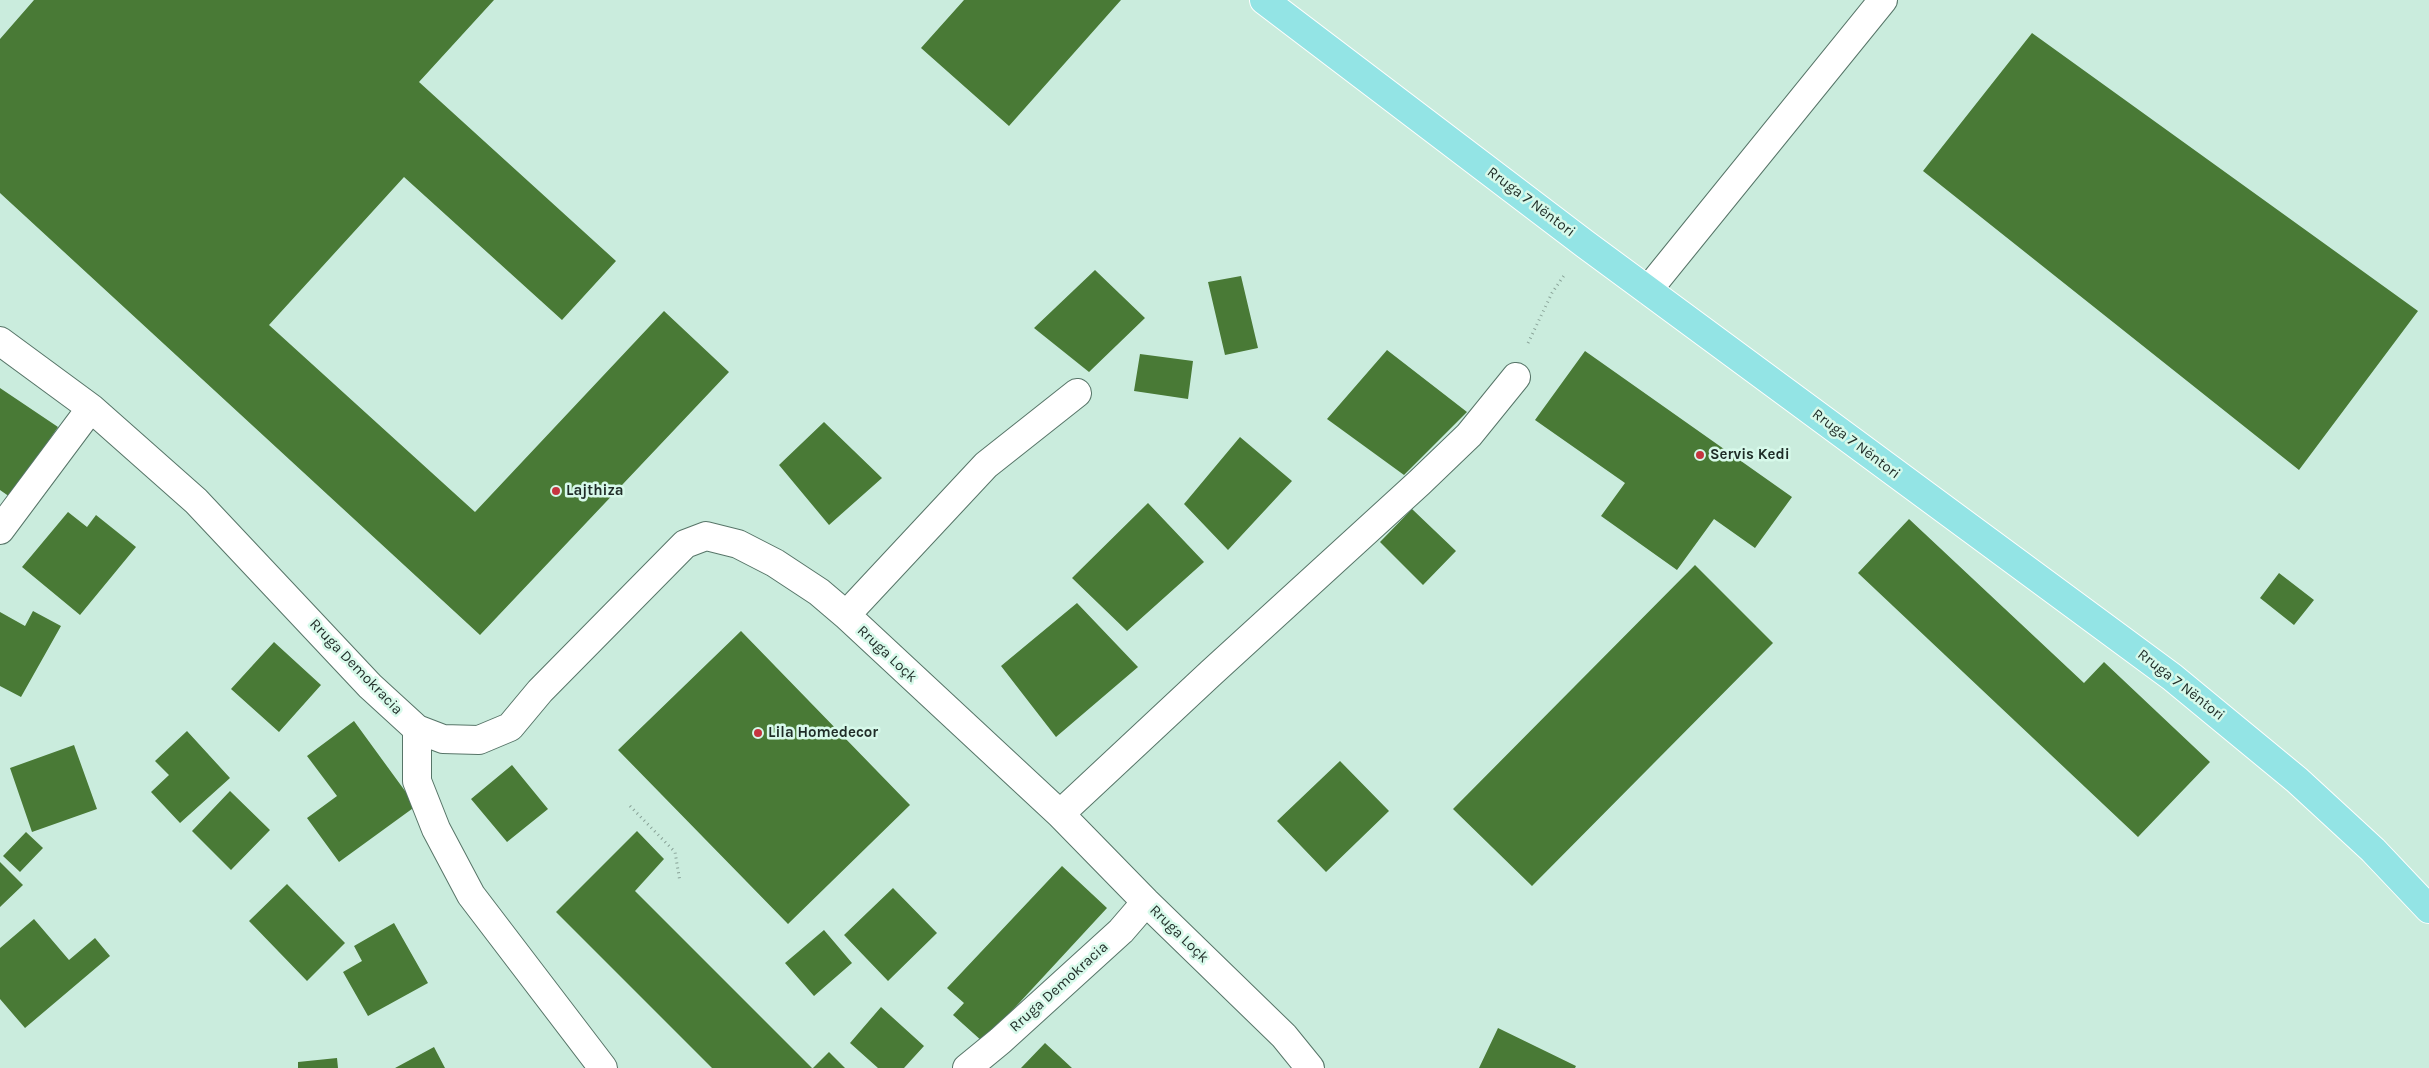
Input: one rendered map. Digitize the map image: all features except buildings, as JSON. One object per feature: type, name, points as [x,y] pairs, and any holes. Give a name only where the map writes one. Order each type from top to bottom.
[{"type":"main road","name":"Rruga 7 Nëntori","points":[[1264,0],[1585,244],[2172,677],[2304,787],[2373,850],[2429,909]]},
{"type":"street","points":[[1648,290],[1883,0]]},
{"type":"street","name":"Rruga Demokracia","points":[[0,341],[91,408],[196,500],[370,686],[417,729]]},
{"type":"street","points":[[1060,814],[1218,666],[1419,483],[1469,435],[1516,377]]},
{"type":"street","points":[[846,615],[986,465],[1077,392]]},
{"type":"street","points":[[0,530],[91,408]]},
{"type":"street","name":"Rruga Loçk","points":[[417,729],[443,738],[479,740],[510,727],[540,691],[659,568],[685,544],[706,536],[738,544],[775,563],[819,592],[846,615],[1060,814],[1146,902],[1284,1036],[1310,1068]]},
{"type":"street","points":[[417,729],[417,781],[436,829],[471,895],[603,1068]]},
{"type":"street","name":"Rruga Demokracia","points":[[967,1068],[1000,1041],[1121,931],[1146,902]]},
{"type":"path","points":[[1516,377],[1536,322],[1552,293],[1585,244]]},
{"type":"path","points":[[630,806],[675,852],[680,882]]},
{"type":"place","name":"Servis Kedi","points":[[1700,455]]},
{"type":"place","name":"Lajthiza","points":[[556,491]]},
{"type":"place","name":"Lila Homedecor","points":[[758,733]]}]
